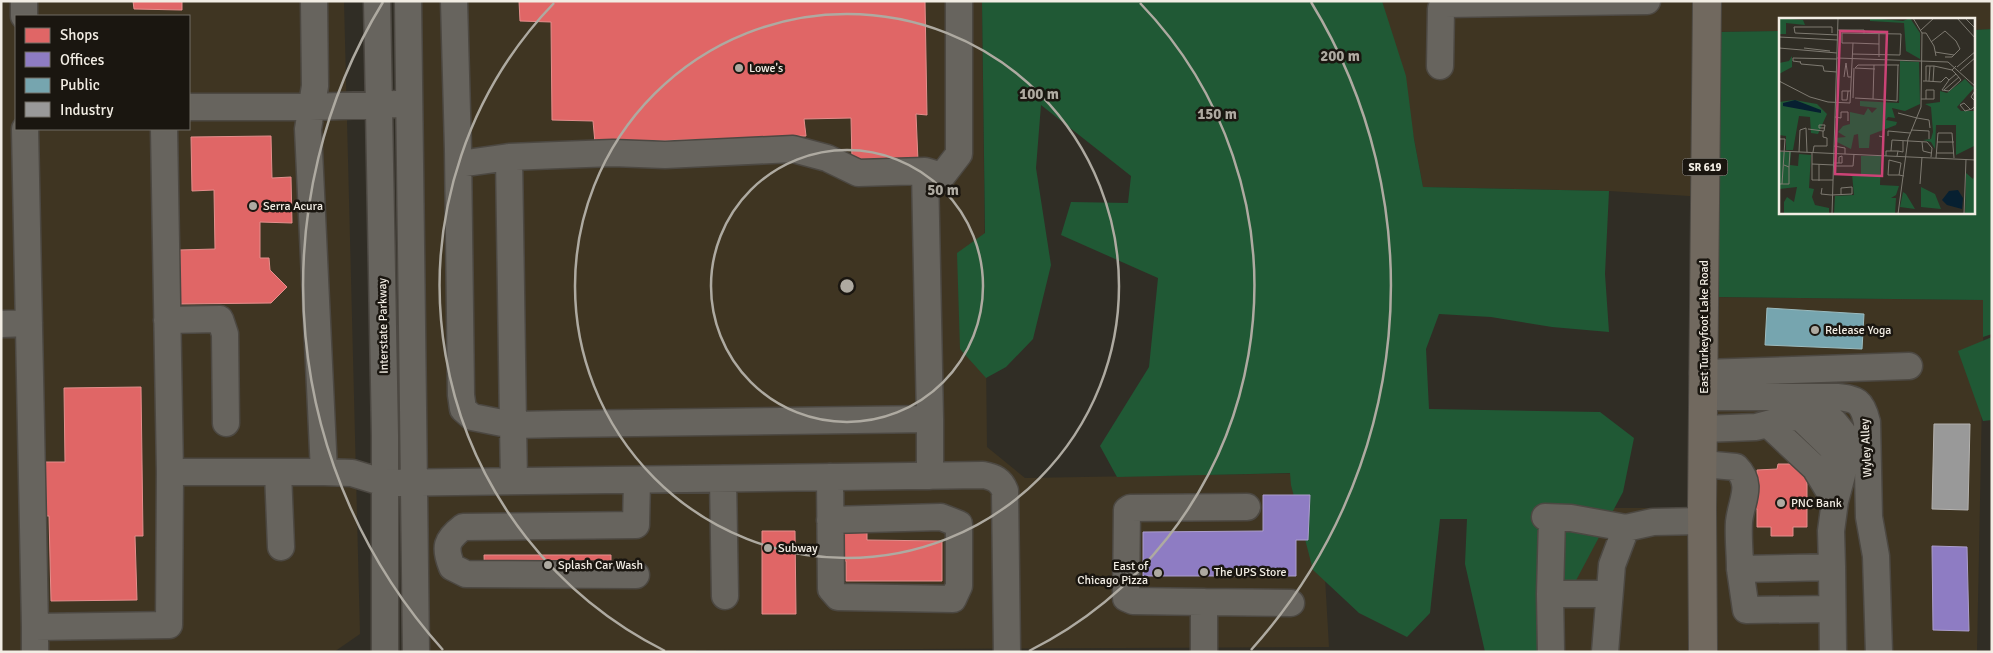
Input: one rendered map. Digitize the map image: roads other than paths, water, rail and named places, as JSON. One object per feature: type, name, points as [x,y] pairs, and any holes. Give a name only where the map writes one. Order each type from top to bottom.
[{"type":"main road","name":"East Turkeyfoot Lake Road","points":[[1703,652],[1702,521],[1707,1]]},
{"type":"street","points":[[24,1],[24,15]]},
{"type":"street","points":[[314,1],[315,86],[308,129],[324,472]]},
{"type":"street","name":"Interstate Parkway","points":[[376,1],[385,483],[385,652]]},
{"type":"street","points":[[408,1],[416,652]]},
{"type":"street","points":[[454,1],[459,164],[461,395],[463,408],[472,417],[513,425],[930,419]]},
{"type":"street","points":[[459,164],[509,158],[614,153],[664,155],[793,149],[827,158],[858,173],[925,171],[942,176],[959,154],[959,1]]},
{"type":"street","points":[[1440,66],[1441,9],[1446,4],[1647,1]]},
{"type":"street","points":[[190,107],[311,107],[409,103]]},
{"type":"street","points":[[25,130],[35,639],[169,625],[170,472],[164,130]]},
{"type":"street","points":[[509,158],[514,481]]},
{"type":"street","points":[[925,171],[930,476]]},
{"type":"street","points":[[167,320],[220,319],[225,334],[226,423]]},
{"type":"street","points":[[1,324],[29,323]]},
{"type":"street","points":[[1703,385],[1909,366]]},
{"type":"street","name":"Wyley Alley","points":[[1703,385],[1854,398],[1864,408],[1867,422],[1869,517],[1876,556],[1878,652]]},
{"type":"street","points":[[1788,419],[1815,468],[1840,475]]},
{"type":"street","points":[[1703,429],[1756,427],[1788,419],[1830,446],[1840,475],[1831,531],[1833,652]]},
{"type":"street","points":[[1703,464],[1736,467],[1742,473],[1745,481],[1745,499],[1739,522],[1740,570],[1746,610],[1832,609]]},
{"type":"street","points":[[170,472],[352,473],[385,483],[983,475],[1003,484],[1005,491],[1007,652]]},
{"type":"street","points":[[278,472],[281,547]]},
{"type":"street","points":[[830,477],[830,520],[831,589],[838,597],[953,599],[959,586],[959,524],[942,518],[830,520]]},
{"type":"street","points":[[723,479],[725,596]]},
{"type":"street","points":[[636,575],[466,574],[452,567],[446,552],[451,536],[464,527],[636,525],[637,480]]},
{"type":"street","points":[[1247,507],[1130,508],[1127,510],[1126,598],[1133,602],[1291,603]]},
{"type":"street","points":[[1551,652],[1549,518],[1571,518],[1626,528],[1653,522],[1702,521]]},
{"type":"street","points":[[1605,652],[1612,565],[1626,528]]},
{"type":"street","points":[[1740,570],[1832,567]]},
{"type":"street","points":[[1550,594],[1609,594]]},
{"type":"street","points":[[1204,602],[1204,652]]},
{"type":"place","name":"Lowe's","points":[[739,68]]},
{"type":"place","name":"Serra Acura","points":[[253,206]]},
{"type":"place","name":"Release Yoga","points":[[1815,330]]},
{"type":"place","name":"PNC Bank","points":[[1781,503]]},
{"type":"place","name":"Subway","points":[[768,548]]},
{"type":"place","name":"Splash Car Wash","points":[[548,565]]},
{"type":"place","name":"The UPS Store","points":[[1204,572]]},
{"type":"place","name":"East of Chicago Pizza","points":[[1158,573]]}]
